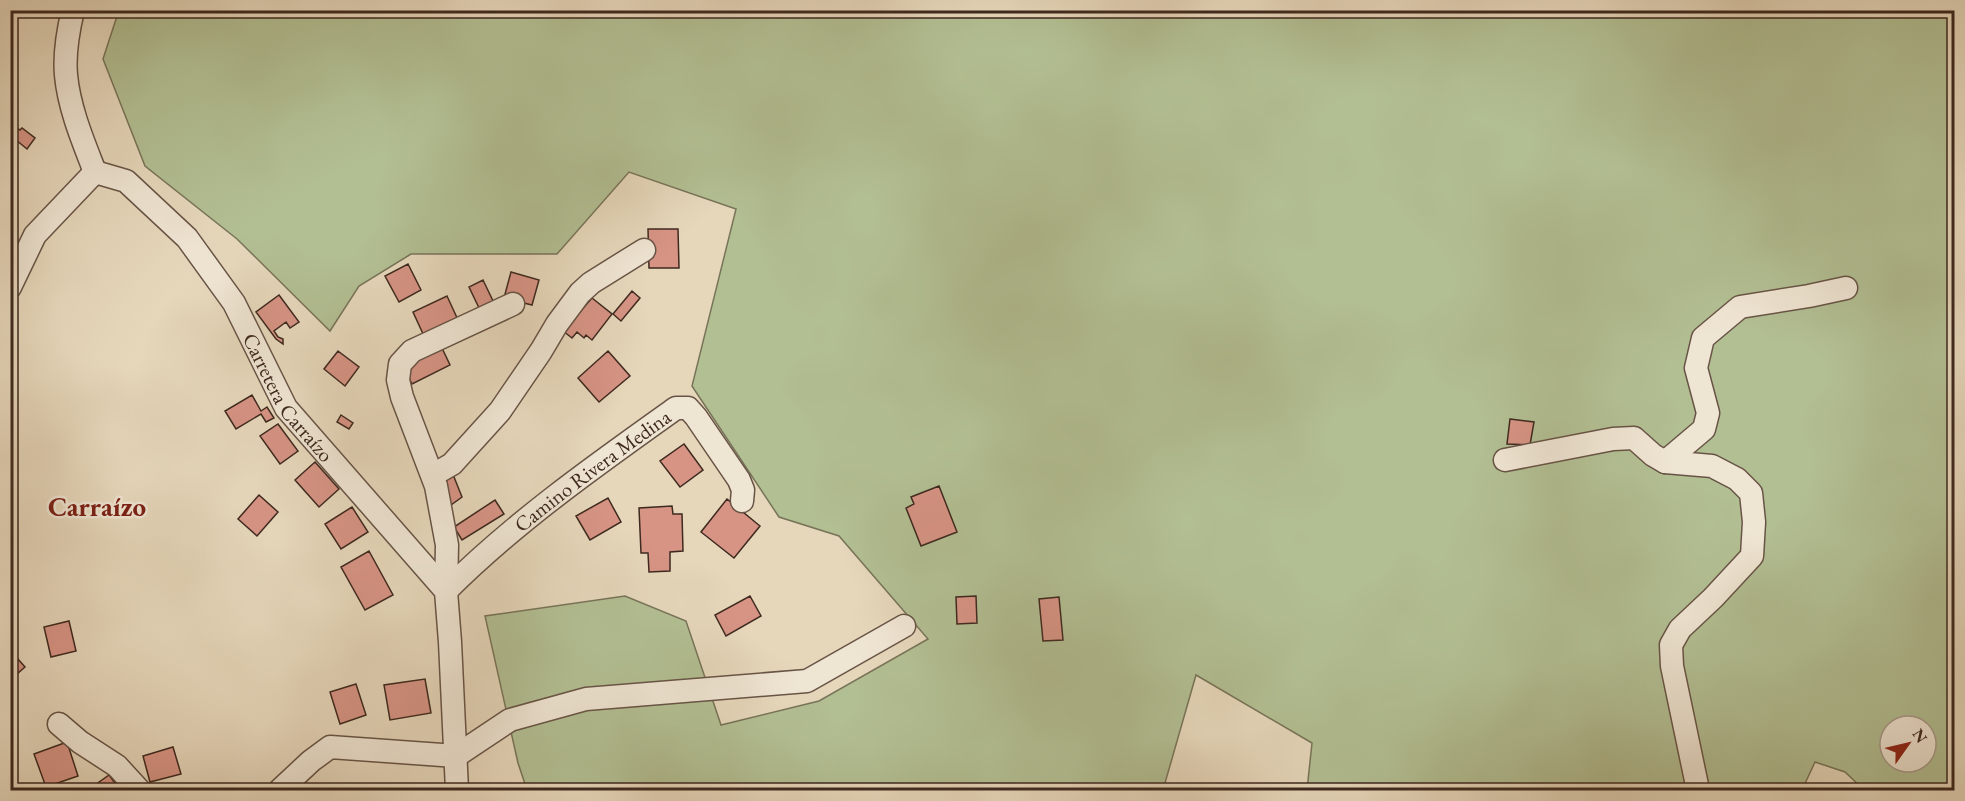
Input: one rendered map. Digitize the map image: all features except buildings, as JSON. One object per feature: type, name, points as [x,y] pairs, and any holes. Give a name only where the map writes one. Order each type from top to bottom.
[{"type":"street","points":[[10,287],[34,235],[94,172],[76,120],[66,74],[67,38],[73,10]]},
{"type":"street","name":"Carretera Carraízo","points":[[94,172],[126,181],[187,238],[234,303],[286,408],[446,591]]},
{"type":"street","points":[[433,475],[452,464],[500,411],[580,293],[591,283],[644,250]]},
{"type":"street","points":[[1665,462],[1704,429],[1708,413],[1696,368],[1703,338],[1740,307],[1809,297],[1846,288]]},
{"type":"street","points":[[457,790],[446,591],[447,544],[433,475],[402,397],[398,380],[400,364],[412,351],[513,304]]},
{"type":"street","name":"Camino Rivera Medina","points":[[446,591],[473,564],[518,526],[612,453],[676,408],[688,408],[696,417],[739,480],[743,490],[742,501]]},
{"type":"street","points":[[1505,460],[1612,438],[1634,438],[1665,462],[1712,466],[1737,479],[1751,493],[1754,522],[1752,556],[1680,629],[1671,645],[1672,666],[1698,790]]},
{"type":"street","points":[[280,790],[330,747],[456,756],[510,720],[586,699],[807,681],[904,626]]},
{"type":"street","points":[[59,724],[80,742],[117,766],[139,790]]},
{"type":"green space","points":[[119,10],[1954,11],[1954,790],[1864,790],[1845,772],[1815,762],[1802,790],[1307,790],[1312,743],[1196,675],[1163,790],[527,790],[518,763],[485,616],[625,596],[686,621],[721,725],[819,701],[928,639],[839,536],[779,517],[692,386],[736,209],[629,172],[557,254],[411,254],[359,286],[330,331],[237,239],[145,166],[103,59]]},
{"type":"district","name":"Carraízo","points":[[97,506]]}]
